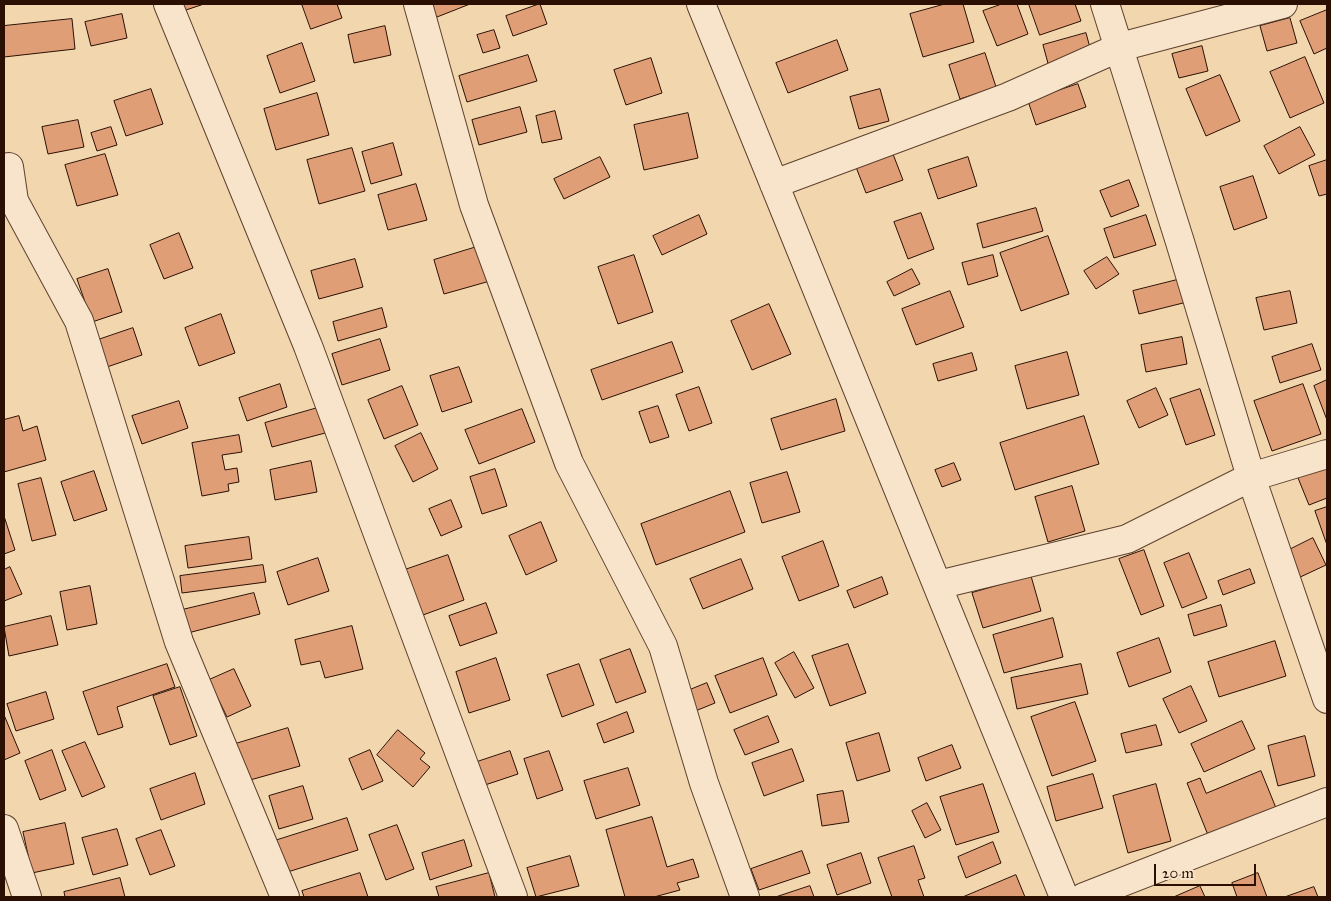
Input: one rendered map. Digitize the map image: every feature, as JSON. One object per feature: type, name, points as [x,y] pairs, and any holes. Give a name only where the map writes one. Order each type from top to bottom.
[{"type":"street","points":[[168,4],[308,346],[514,897]]},
{"type":"street","points":[[418,4],[481,223],[569,463],[662,646],[704,783],[745,897]]},
{"type":"street","points":[[701,4],[1064,897]]},
{"type":"street","points":[[1105,4],[1120,47],[1251,478],[1327,698]]},
{"type":"street","points":[[774,184],[1008,97],[1120,47],[1283,4]]},
{"type":"street","points":[[4,168],[9,167],[14,201],[79,321],[180,642],[285,897]]},
{"type":"street","points":[[938,585],[1127,539],[1251,478],[1327,454]]},
{"type":"street","points":[[1084,897],[1327,802]]},
{"type":"street","points":[[4,829],[27,897]]},
{"type":"building","points":[[181,4],[204,4],[183,11]]},
{"type":"building","points":[[302,4],[337,4],[342,18],[311,29]]},
{"type":"building","points":[[431,4],[470,4],[437,17]]},
{"type":"building","points":[[540,4],[547,24],[513,36],[506,16]]},
{"type":"building","points":[[945,4],[963,4],[974,42],[923,57],[910,14]]},
{"type":"building","points":[[1002,4],[1017,4],[1028,34],[997,46],[983,11]]},
{"type":"building","points":[[1029,4],[1075,4],[1081,21],[1040,35]]},
{"type":"building","points":[[1327,10],[1327,48],[1314,54],[1300,21]]},
{"type":"building","points":[[122,14],[127,38],[91,46],[85,22]]},
{"type":"building","points":[[1290,18],[1297,43],[1267,51],[1260,26]]},
{"type":"building","points":[[72,19],[75,49],[4,57],[4,26]]},
{"type":"building","points":[[385,26],[391,55],[354,63],[348,35]]},
{"type":"building","points":[[494,30],[500,48],[483,53],[477,35]]},
{"type":"building","points":[[1086,33],[1092,55],[1049,67],[1043,45]]},
{"type":"building","points":[[837,40],[848,70],[788,93],[776,63]]},
{"type":"building","points":[[302,43],[315,81],[280,93],[267,56]]},
{"type":"building","points":[[1202,46],[1208,71],[1179,78],[1172,54]]},
{"type":"building","points":[[985,53],[996,87],[960,99],[949,65]]},
{"type":"building","points":[[528,55],[537,81],[467,102],[459,76]]},
{"type":"building","points":[[1305,57],[1324,103],[1290,118],[1270,72]]},
{"type":"building","points":[[651,58],[662,93],[626,105],[614,70]]},
{"type":"building","points":[[1220,75],[1240,121],[1206,136],[1186,89]]},
{"type":"building","points":[[1078,84],[1086,107],[1036,125],[1028,101]]},
{"type":"building","points":[[151,89],[163,124],[126,136],[114,101]]},
{"type":"building","points":[[880,89],[889,121],[859,129],[850,97]]},
{"type":"building","points":[[317,93],[329,135],[276,150],[264,109]]},
{"type":"building","points":[[520,107],[527,132],[479,145],[472,120]]},
{"type":"building","points":[[555,111],[562,139],[542,143],[536,116]]},
{"type":"building","points":[[688,113],[698,158],[644,170],[634,125]]},
{"type":"building","points":[[78,120],[84,147],[48,154],[42,127]]},
{"type":"building","points":[[111,127],[117,145],[97,151],[91,133]]},
{"type":"building","points":[[1300,127],[1315,155],[1279,174],[1264,146]]},
{"type":"building","points":[[393,143],[402,175],[371,184],[362,152]]},
{"type":"building","points":[[352,148],[365,191],[319,204],[307,160]]},
{"type":"building","points":[[105,154],[118,195],[77,206],[65,165]]},
{"type":"building","points":[[893,154],[903,180],[866,193],[856,167]]},
{"type":"building","points":[[600,157],[610,177],[564,199],[554,179]]},
{"type":"building","points":[[968,157],[977,186],[938,199],[928,170]]},
{"type":"building","points":[[1327,160],[1327,194],[1319,196],[1309,166]]},
{"type":"building","points":[[1253,176],[1267,218],[1234,230],[1220,187]]},
{"type":"building","points":[[1129,180],[1139,206],[1111,217],[1100,191]]},
{"type":"building","points":[[416,184],[427,220],[388,230],[378,195]]},
{"type":"building","points":[[1036,208],[1043,231],[983,248],[977,224]]},
{"type":"building","points":[[921,213],[934,249],[908,259],[894,222]]},
{"type":"building","points":[[699,215],[707,234],[662,255],[653,236]]},
{"type":"building","points":[[1146,215],[1156,245],[1114,258],[1104,229]]},
{"type":"building","points":[[179,233],[193,268],[164,279],[150,245]]},
{"type":"building","points":[[1048,236],[1069,294],[1021,311],[1000,253]]},
{"type":"building","points":[[480,246],[490,281],[444,294],[434,260]]},
{"type":"building","points":[[634,255],[653,312],[618,324],[598,267]]},
{"type":"building","points":[[993,255],[998,276],[968,285],[962,263]]},
{"type":"building","points":[[1107,257],[1119,274],[1096,289],[1084,271]]},
{"type":"building","points":[[355,259],[363,287],[319,299],[311,271]]},
{"type":"building","points":[[108,269],[122,312],[92,322],[77,279]]},
{"type":"building","points":[[912,269],[920,284],[894,296],[887,282]]},
{"type":"building","points":[[1181,279],[1187,302],[1139,314],[1133,291]]},
{"type":"building","points":[[950,291],[964,327],[916,345],[902,309]]},
{"type":"building","points":[[1290,291],[1297,323],[1264,330],[1256,298]]},
{"type":"building","points":[[769,304],[791,354],[752,370],[731,321]]},
{"type":"building","points":[[382,308],[387,327],[338,341],[333,322]]},
{"type":"building","points":[[221,314],[235,353],[199,366],[185,328]]},
{"type":"building","points":[[133,328],[142,355],[104,368],[95,341]]},
{"type":"building","points":[[1182,337],[1187,364],[1146,372],[1141,345]]},
{"type":"building","points":[[380,339],[390,370],[342,385],[332,354]]},
{"type":"building","points":[[672,342],[683,372],[602,400],[591,370]]},
{"type":"building","points":[[1312,344],[1321,370],[1280,383],[1272,357]]},
{"type":"building","points":[[1067,352],[1079,395],[1027,409],[1015,366]]},
{"type":"building","points":[[972,353],[977,370],[938,381],[933,364]]},
{"type":"building","points":[[459,367],[472,402],[442,412],[430,376]]},
{"type":"building","points":[[1327,380],[1327,420],[1314,386]]},
{"type":"building","points":[[280,384],[287,407],[247,421],[239,398]]},
{"type":"building","points":[[1303,384],[1321,434],[1272,451],[1254,401]]},
{"type":"building","points":[[402,386],[418,425],[384,439],[368,400]]},
{"type":"building","points":[[699,387],[712,423],[689,431],[676,395]]},
{"type":"building","points":[[1156,388],[1168,415],[1139,428],[1127,401]]},
{"type":"building","points":[[1200,389],[1215,435],[1186,445],[1170,399]]},
{"type":"building","points":[[836,399],[845,431],[781,450],[771,419]]},
{"type":"building","points":[[179,401],[188,428],[142,444],[132,416]]},
{"type":"building","points":[[658,406],[669,437],[650,443],[639,412]]},
{"type":"building","points":[[321,407],[329,432],[272,447],[265,423]]},
{"type":"building","points":[[522,409],[535,442],[479,464],[465,430]]},
{"type":"building","points":[[19,416],[23,431],[37,426],[46,460],[4,472],[4,420]]},
{"type":"building","points":[[1084,416],[1099,464],[1015,490],[1000,443]]},
{"type":"building","points":[[421,433],[438,469],[413,482],[395,446]]},
{"type":"building","points":[[239,435],[242,452],[222,455],[225,470],[237,468],[239,482],[228,484],[229,491],[202,496],[192,443]]},
{"type":"building","points":[[1327,460],[1327,498],[1309,505],[1296,473]]},
{"type":"building","points":[[311,461],[317,492],[275,500],[270,470]]},
{"type":"building","points":[[954,463],[961,480],[942,487],[935,470]]},
{"type":"building","points":[[495,469],[507,506],[482,514],[470,477]]},
{"type":"building","points":[[94,471],[107,510],[74,521],[61,482]]},
{"type":"building","points":[[787,472],[800,512],[762,523],[750,483]]},
{"type":"building","points":[[41,478],[56,535],[32,541],[18,484]]},
{"type":"building","points":[[1072,486],[1085,531],[1048,542],[1035,497]]},
{"type":"building","points":[[730,491],[745,532],[656,565],[641,524]]},
{"type":"building","points":[[451,500],[462,527],[441,536],[429,509]]},
{"type":"building","points":[[1327,507],[1327,545],[1315,511]]},
{"type":"building","points":[[4,516],[15,550],[4,554]]},
{"type":"building","points":[[541,522],[557,561],[526,575],[509,536]]},
{"type":"building","points":[[249,537],[252,559],[188,568],[185,546]]},
{"type":"building","points":[[1313,538],[1326,565],[1296,579],[1283,553]]},
{"type":"building","points":[[823,541],[839,586],[799,601],[782,557]]},
{"type":"building","points":[[1144,550],[1164,606],[1141,615],[1119,559]]},
{"type":"building","points":[[1189,553],[1207,598],[1182,608],[1164,563]]},
{"type":"building","points":[[448,555],[464,600],[412,619],[396,573]]},
{"type":"building","points":[[318,558],[329,591],[288,605],[277,572]]},
{"type":"building","points":[[741,559],[753,589],[703,609],[690,579]]},
{"type":"building","points":[[263,565],[266,582],[182,593],[180,576]]},
{"type":"building","points":[[10,567],[22,594],[4,601],[4,570]]},
{"type":"building","points":[[1250,569],[1255,583],[1223,595],[1218,581]]},
{"type":"building","points":[[1031,576],[1041,611],[983,628],[972,593]]},
{"type":"building","points":[[882,577],[888,594],[854,608],[847,591]]},
{"type":"building","points":[[90,586],[97,624],[67,630],[60,592]]},
{"type":"building","points":[[254,593],[260,614],[188,633],[182,610]]},
{"type":"building","points":[[486,603],[497,633],[460,646],[449,616]]},
{"type":"building","points":[[1221,605],[1227,626],[1194,636],[1188,615]]},
{"type":"building","points":[[51,616],[58,645],[9,656],[4,627]]},
{"type":"building","points":[[1053,618],[1063,657],[1004,673],[993,635]]},
{"type":"building","points":[[352,626],[363,669],[325,678],[320,661],[301,665],[295,640]]},
{"type":"building","points":[[1159,638],[1171,672],[1129,687],[1117,653]]},
{"type":"building","points":[[1275,641],[1286,676],[1219,697],[1208,662]]},
{"type":"building","points":[[848,644],[866,693],[830,706],[812,656]]},
{"type":"building","points":[[630,649],[646,692],[616,703],[600,660]]},
{"type":"building","points":[[794,652],[814,688],[795,698],[775,663]]},
{"type":"building","points":[[496,658],[510,700],[469,713],[456,672]]},
{"type":"building","points":[[763,658],[777,695],[730,713],[715,676]]},
{"type":"building","points":[[167,664],[175,687],[117,707],[123,727],[98,735],[83,692]]},
{"type":"building","points":[[579,664],[594,705],[562,717],[547,675]]},
{"type":"building","points":[[1081,664],[1088,694],[1017,709],[1011,678]]},
{"type":"building","points":[[234,669],[251,706],[227,717],[209,680]]},
{"type":"building","points":[[707,683],[715,703],[688,714],[680,694]]},
{"type":"building","points":[[1191,686],[1207,721],[1179,733],[1163,699]]},
{"type":"building","points":[[180,687],[197,736],[170,745],[153,696]]},
{"type":"building","points":[[46,692],[54,719],[16,731],[7,704]]},
{"type":"building","points":[[1075,702],[1096,761],[1052,776],[1031,717]]},
{"type":"building","points":[[627,712],[634,732],[604,743],[597,724]]},
{"type":"building","points":[[4,715],[20,753],[4,760]]},
{"type":"building","points":[[768,716],[779,742],[745,755],[734,730]]},
{"type":"building","points":[[1242,721],[1255,749],[1204,772],[1191,744]]},
{"type":"building","points":[[1156,725],[1162,745],[1126,753],[1121,734]]},
{"type":"building","points":[[288,728],[300,766],[243,782],[232,745]]},
{"type":"building","points":[[398,730],[425,753],[420,759],[430,767],[413,787],[377,755]]},
{"type":"building","points":[[879,733],[890,771],[857,781],[846,743]]},
{"type":"building","points":[[1305,736],[1315,776],[1278,786],[1268,746]]},
{"type":"building","points":[[85,742],[105,787],[82,797],[62,751]]},
{"type":"building","points":[[952,745],[961,768],[926,781],[918,758]]},
{"type":"building","points":[[792,749],[804,781],[764,796],[752,763]]},
{"type":"building","points":[[52,750],[66,790],[40,800],[25,761]]},
{"type":"building","points":[[370,750],[383,781],[362,790],[349,759]]},
{"type":"building","points":[[510,751],[518,774],[482,786],[474,763]]},
{"type":"building","points":[[549,751],[563,790],[537,799],[524,759]]},
{"type":"building","points":[[628,768],[640,805],[596,819],[584,781]]},
{"type":"building","points":[[1261,771],[1276,808],[1208,835],[1187,783],[1200,778],[1206,793]]},
{"type":"building","points":[[195,773],[205,804],[161,820],[150,789]]},
{"type":"building","points":[[1093,774],[1103,808],[1056,821],[1047,787]]},
{"type":"building","points":[[983,784],[999,832],[956,845],[940,797]]},
{"type":"building","points":[[1156,784],[1171,841],[1128,853],[1113,796]]},
{"type":"building","points":[[303,786],[313,819],[279,829],[269,796]]},
{"type":"building","points":[[843,791],[849,822],[822,826],[817,795]]},
{"type":"building","points":[[927,803],[941,830],[925,838],[912,811]]},
{"type":"building","points":[[652,817],[667,867],[693,859],[699,877],[677,883],[680,890],[654,897],[625,897],[606,830]]},
{"type":"building","points":[[347,818],[358,850],[278,875],[268,843]]},
{"type":"building","points":[[65,823],[74,864],[32,873],[23,832]]},
{"type":"building","points":[[397,825],[414,869],[386,880],[369,835]]},
{"type":"building","points":[[117,829],[128,865],[93,875],[82,838]]},
{"type":"building","points":[[161,830],[175,866],[150,875],[136,839]]},
{"type":"building","points":[[464,840],[472,866],[430,880],[422,853]]},
{"type":"building","points":[[993,842],[1001,863],[966,878],[958,857]]},
{"type":"building","points":[[914,846],[925,878],[918,880],[924,897],[892,897],[878,858]]},
{"type":"building","points":[[802,851],[810,873],[759,890],[751,869]]},
{"type":"building","points":[[861,853],[871,883],[837,895],[827,865]]},
{"type":"building","points":[[570,856],[579,886],[536,897],[527,868]]},
{"type":"building","points":[[360,873],[368,897],[304,897],[302,891]]},
{"type":"building","points":[[489,873],[495,897],[439,897],[436,887]]},
{"type":"building","points":[[1258,873],[1267,897],[1237,897],[1232,883]]},
{"type":"building","points":[[1016,875],[1025,897],[963,897]]},
{"type":"building","points":[[120,878],[125,897],[65,897],[64,892]]},
{"type":"building","points":[[810,886],[814,897],[776,897]]},
{"type":"building","points":[[1200,886],[1205,897],[1174,897]]},
{"type":"building","points":[[1314,887],[1318,897],[1285,897]]}]
